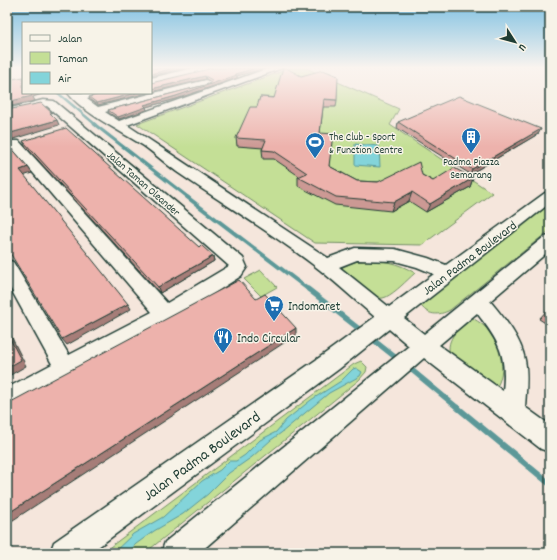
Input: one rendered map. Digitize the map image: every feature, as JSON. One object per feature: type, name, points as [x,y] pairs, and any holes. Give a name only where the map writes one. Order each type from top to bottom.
[{"type":"street","points":[[75,95],[85,94]]},
{"type":"street","points":[[96,111],[162,94]]},
{"type":"street","points":[[117,125],[206,94]]},
{"type":"street","points":[[75,95],[96,111],[280,233],[326,266],[424,347],[550,440]]},
{"type":"street","name":"Jalan Taman Oleander","points":[[7,112],[43,103],[50,103],[237,262],[238,266],[235,271],[165,314]]},
{"type":"street","points":[[63,129],[77,125]]},
{"type":"street","points":[[7,400],[165,314],[17,144]]},
{"type":"street","name":"Jalan Padma Boulevard","points":[[65,553],[336,358],[550,196]]},
{"type":"street","points":[[176,553],[550,242]]},
{"type":"street","points":[[326,266],[355,254],[395,255],[422,262],[448,273]]},
{"type":"street","points":[[7,266],[65,368]]},
{"type":"street","points":[[479,301],[498,323],[514,354],[514,412]]},
{"type":"green space","name":"The Club - Sport & Function Centre","points":[[219,94],[365,94],[399,109],[390,125],[492,193],[422,245],[315,243],[137,124]]},
{"type":"green space","points":[[550,202],[550,230],[450,310],[434,314],[423,308],[420,304]]},
{"type":"green space","points":[[360,260],[389,262],[415,273],[390,295],[380,298],[373,297],[359,290],[335,271]]},
{"type":"green space","points":[[261,270],[277,287],[261,296],[244,279]]},
{"type":"green space","points":[[471,317],[489,332],[498,348],[502,365],[499,382],[495,389],[450,355],[450,343],[454,334]]},
{"type":"green space","points":[[361,361],[367,367],[366,372],[359,380],[145,553],[102,553],[354,364]]},
{"type":"water","points":[[355,144],[379,146],[380,167],[355,165]]},
{"type":"water","points":[[356,368],[362,372],[360,376],[329,393],[252,457],[229,473],[208,494],[183,514],[154,531],[136,544],[127,553],[113,553],[133,534],[163,517],[202,481],[220,470],[229,461],[236,461],[245,455],[260,440],[276,432],[286,420],[311,400],[341,381],[353,369]]},
{"type":"building","points":[[7,94],[30,94],[32,96],[7,102]]},
{"type":"building","points":[[100,94],[132,94],[97,103],[89,97]]},
{"type":"building","points":[[170,94],[181,94],[144,105],[146,107],[118,117],[108,110]]},
{"type":"building","points":[[275,94],[337,94],[337,100],[324,99],[320,133],[333,134],[329,166],[357,181],[378,182],[419,162],[422,175],[433,181],[454,168],[473,178],[430,204],[412,192],[394,202],[336,197],[298,177],[307,173],[274,151],[262,150],[266,140],[236,138],[250,107],[257,107],[260,97],[274,98]]},
{"type":"building","name":"Padma Piazza Semarang","points":[[459,96],[541,129],[472,169],[398,122]]},
{"type":"building","points":[[41,103],[57,120],[7,134],[7,110]]},
{"type":"building","points":[[66,128],[199,247],[201,245],[213,256],[158,287],[23,141]]},
{"type":"building","points":[[9,145],[28,167],[20,170],[128,304],[62,339],[7,248],[7,146]]},
{"type":"building","points":[[239,280],[256,299],[265,294],[296,328],[7,514],[7,404]]},
{"type":"building","points":[[7,333],[21,360],[7,368]]},
{"type":"waterway","points":[[59,94],[96,125]]},
{"type":"waterway","points":[[94,124],[189,198]]},
{"type":"waterway","points":[[187,197],[309,290]]},
{"type":"waterway","points":[[308,289],[363,332]]},
{"type":"waterway","points":[[371,338],[400,361]]},
{"type":"waterway","points":[[407,366],[459,409]]},
{"type":"waterway","points":[[458,408],[550,484]]},
{"type":"place","name":"Padma Piazza Semarang","points":[[471,154]]},
{"type":"place","name":"The Club - Sport & Function Centre","points":[[315,159]]},
{"type":"place","name":"Indomaret","points":[[274,322]]},
{"type":"place","name":"Indo Circular","points":[[223,354]]}]
